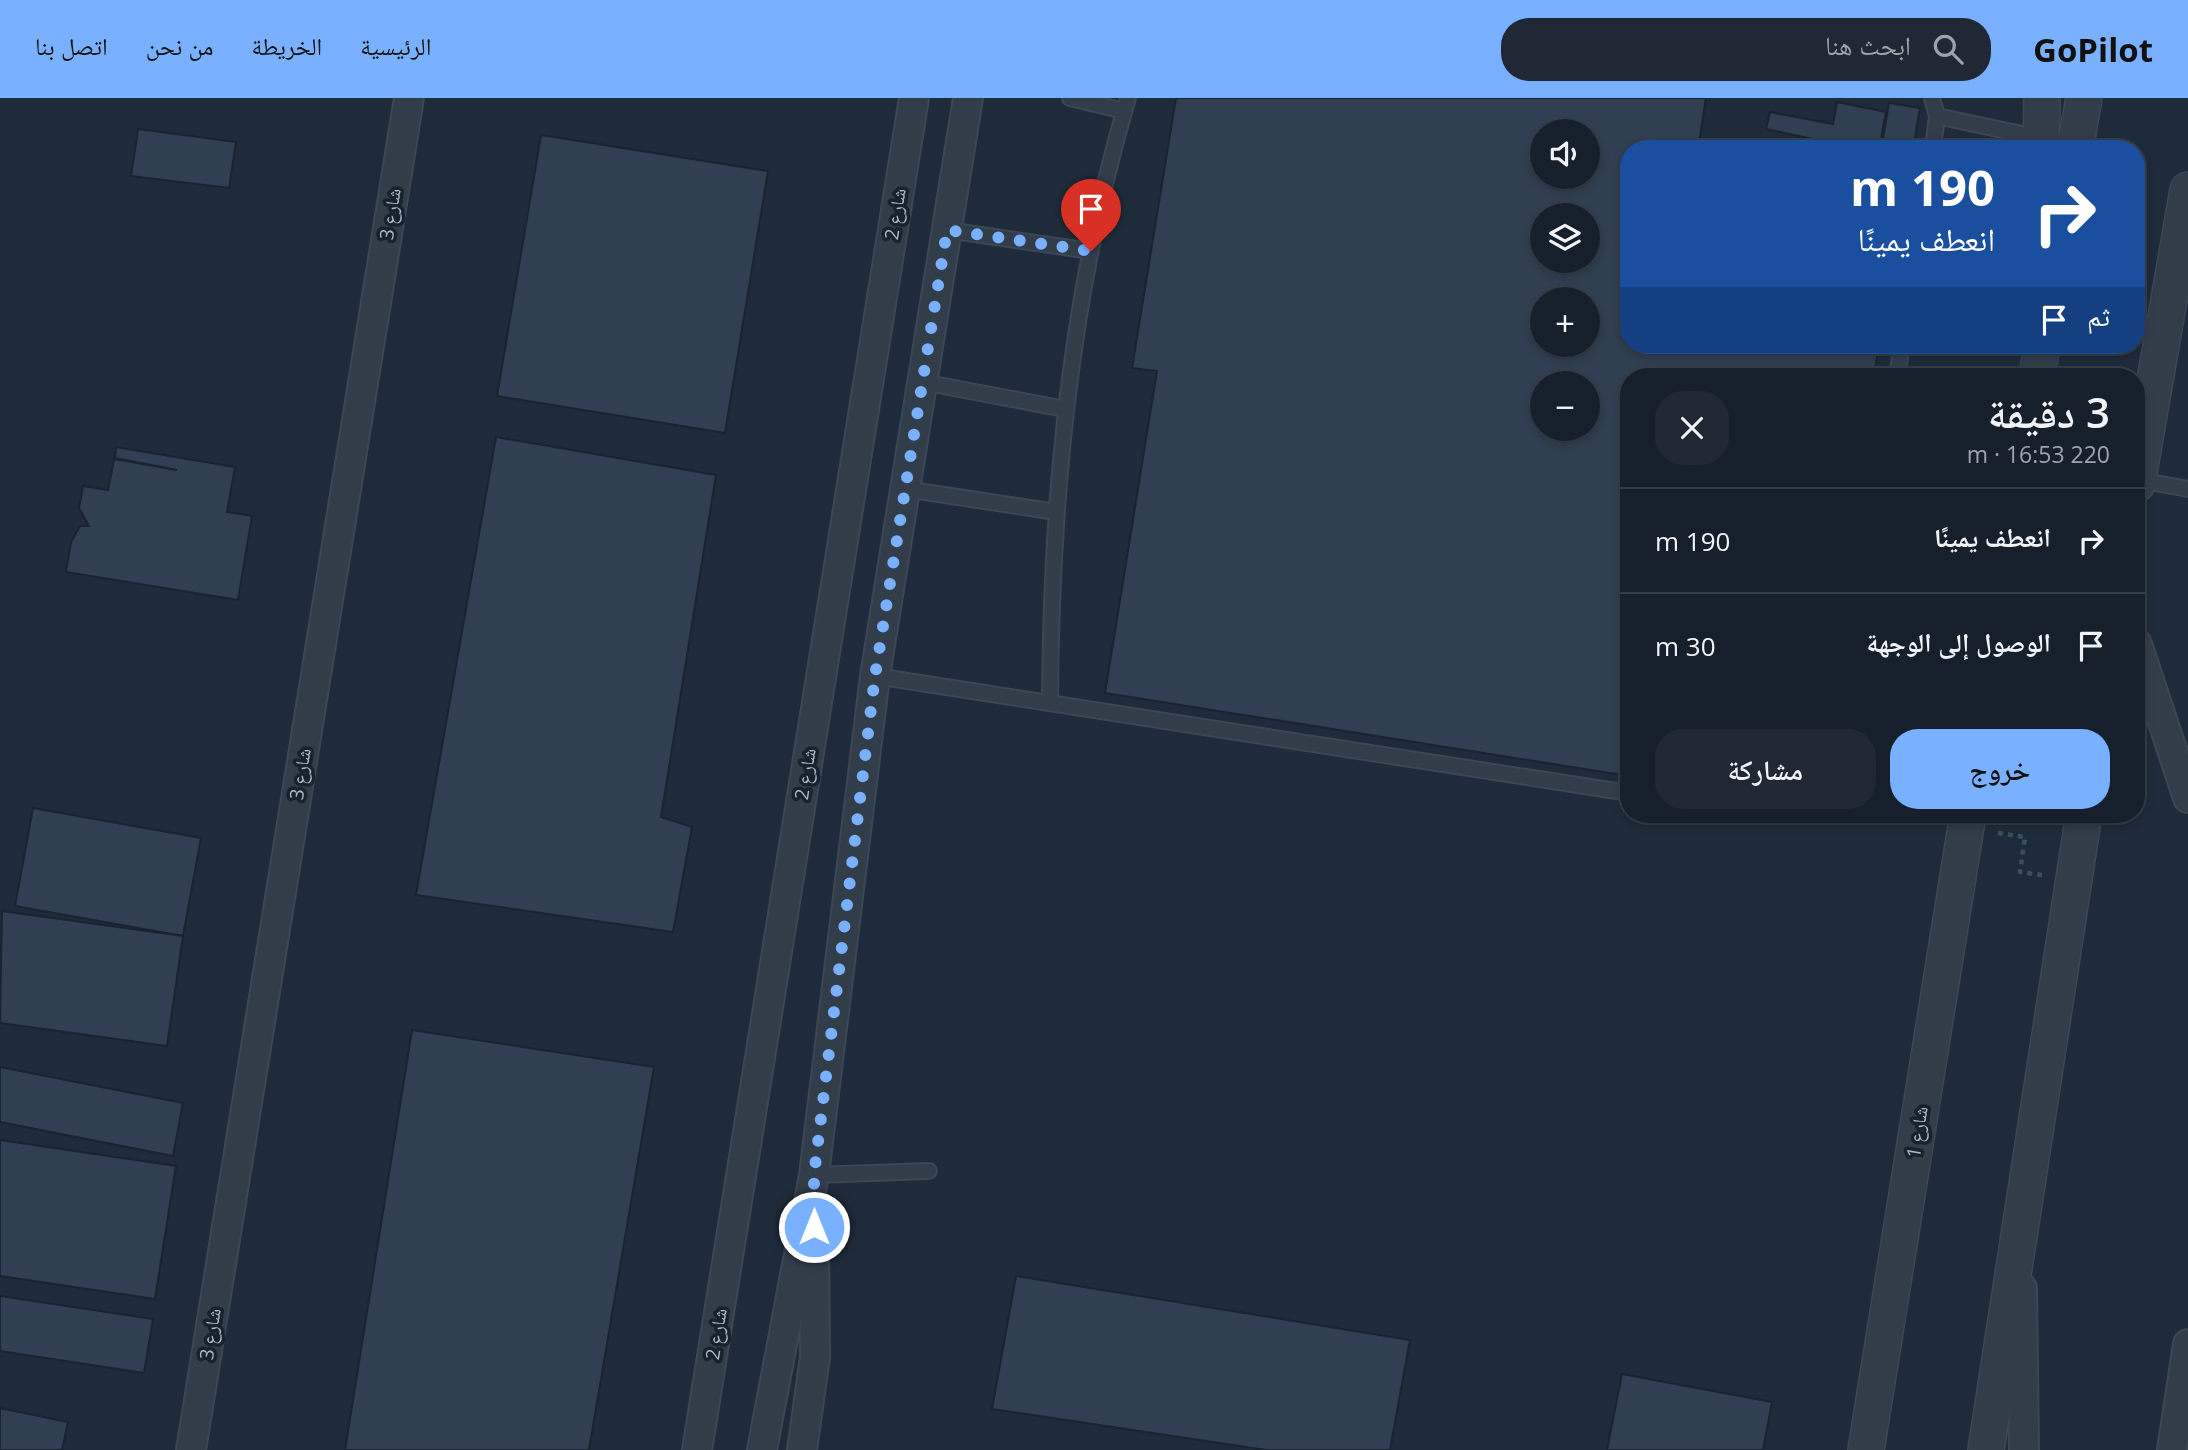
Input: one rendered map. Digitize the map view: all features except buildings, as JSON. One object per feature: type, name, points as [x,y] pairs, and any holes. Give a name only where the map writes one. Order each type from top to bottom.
[{"type":"street","name":"شارع 3","points":[[191,1450],[409,98]]},
{"type":"street","name":"شارع 2","points":[[697,1450],[914,98]]},
{"type":"street","points":[[762,1450],[814,1175],[875,676],[968,98]]},
{"type":"street","points":[[2041,140],[2042,98]]},
{"type":"street","points":[[2077,140],[2084,98]]},
{"type":"street","points":[[2145,436],[2188,190]]},
{"type":"street","points":[[2145,668],[2188,798]]},
{"type":"street","name":"شارع 1","points":[[1866,1450],[1967,823]]},
{"type":"street","points":[[1986,1450],[2083,823]]},
{"type":"street","points":[[802,1450],[815,1357],[814,1175]]},
{"type":"street","points":[[2020,1231],[2024,1450]]},
{"type":"street","points":[[2172,1450],[2188,1344]]},
{"type":"lane","points":[[1050,703],[1051,607],[1065,409],[1091,251],[1126,104],[1070,98]]},
{"type":"lane","points":[[1932,98],[1937,116],[1934,140]]},
{"type":"lane","points":[[1937,116],[2026,140]]},
{"type":"lane","points":[[947,230],[1091,251]]},
{"type":"lane","points":[[922,382],[1065,409]]},
{"type":"lane","points":[[2145,483],[2188,489]]},
{"type":"lane","points":[[905,489],[1056,512]]},
{"type":"lane","points":[[875,676],[1620,792]]},
{"type":"lane","points":[[814,1175],[929,1171]]},
{"type":"path","points":[[1975,823],[2025,836],[2020,872],[2074,880]]},
{"type":"route","points":[[814,1227],[814,1175],[875,676],[947,230],[1091,251]]}]
